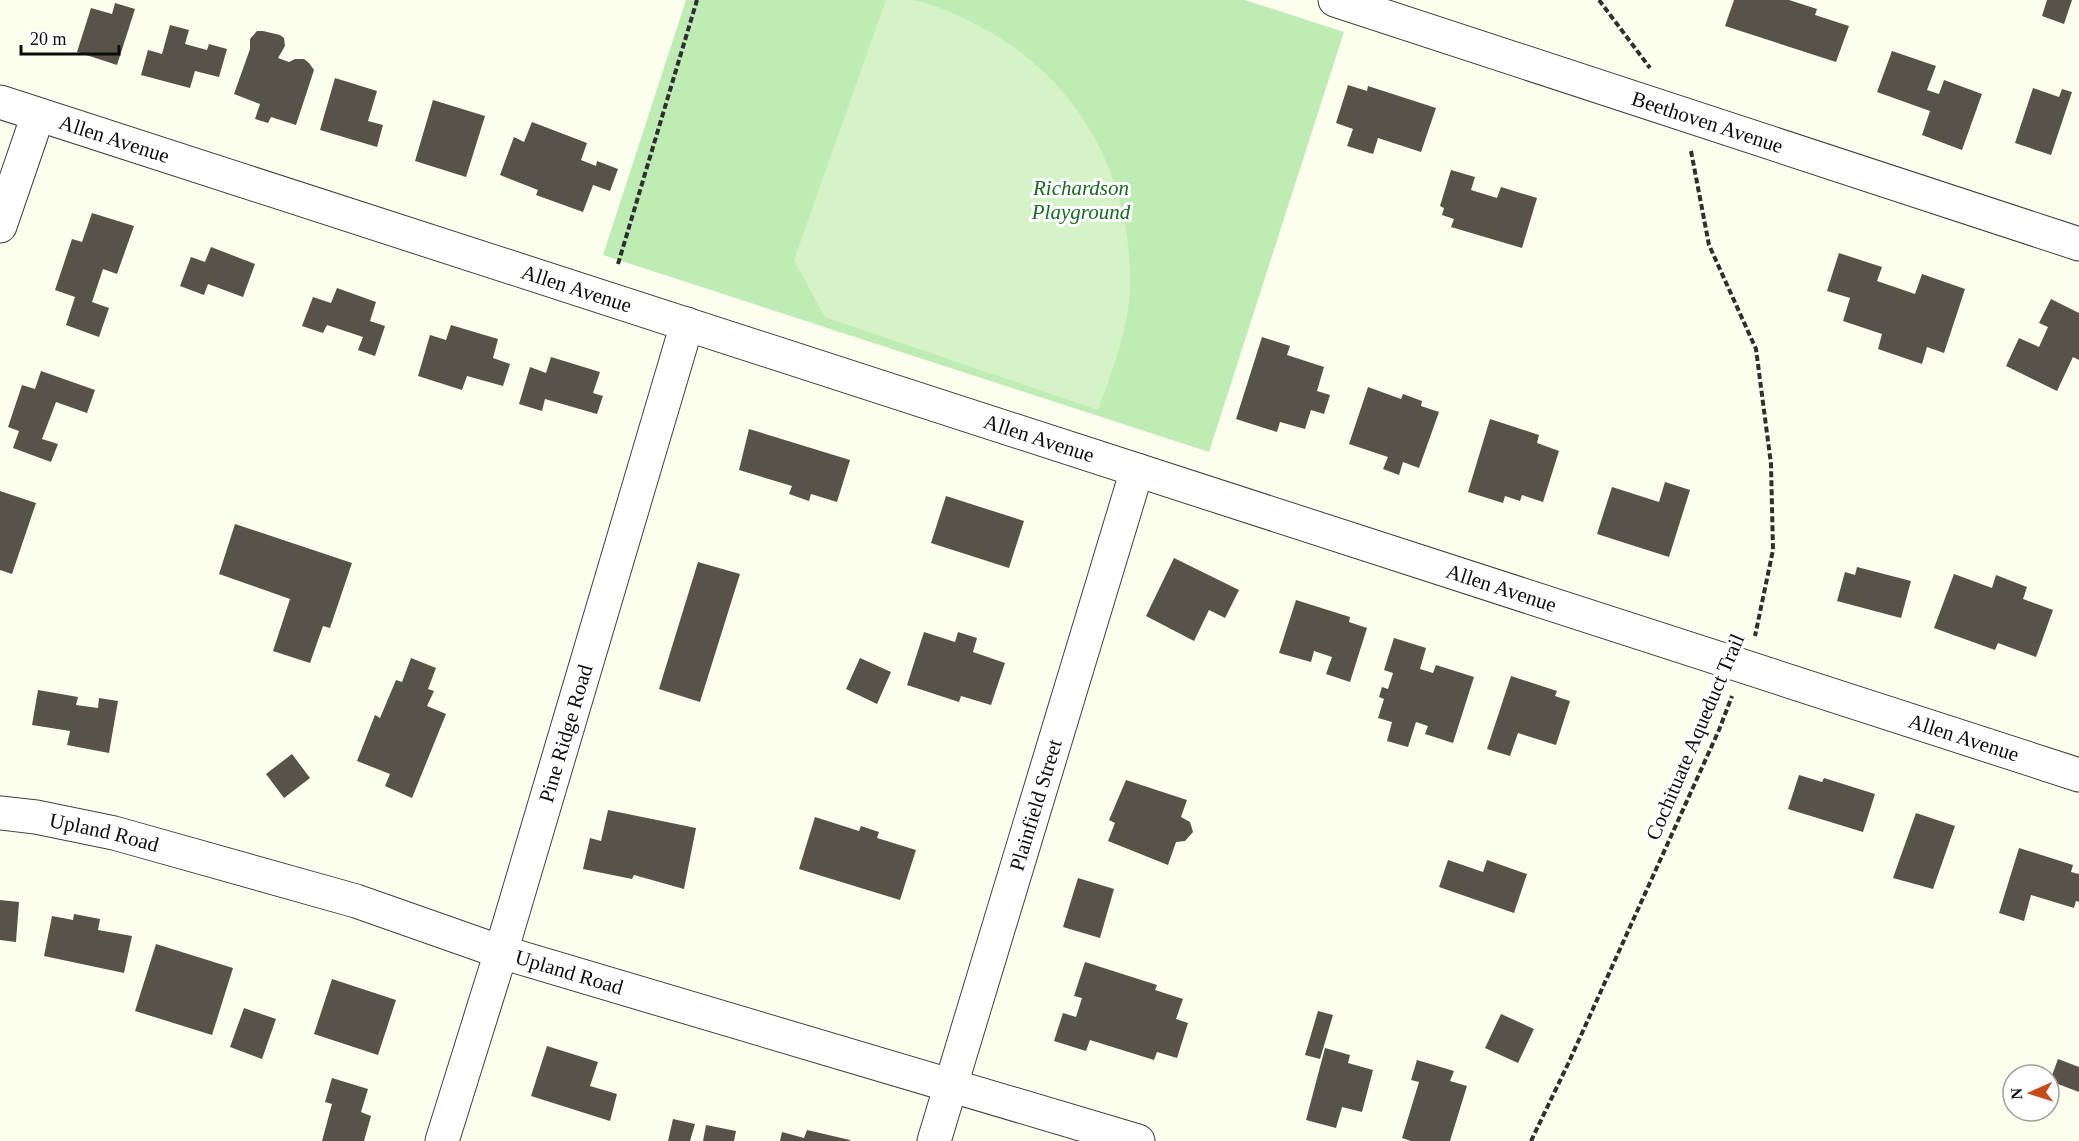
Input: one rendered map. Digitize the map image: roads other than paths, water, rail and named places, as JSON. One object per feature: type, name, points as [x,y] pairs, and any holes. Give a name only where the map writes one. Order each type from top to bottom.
[{"type":"street","name":"Beethoven Avenue","points":[[1335,0],[2079,244]]},
{"type":"street","name":"Allen Avenue","points":[[0,102],[2079,775]]},
{"type":"street","points":[[0,226],[38,115]]},
{"type":"street","name":"Pine Ridge Road","points":[[442,1141],[501,952],[687,324]]},
{"type":"street","name":"Plainfield Street","points":[[934,1141],[1137,470]]},
{"type":"street","name":"Upland Road","points":[[0,813],[36,817],[114,833],[356,901],[501,952],[1138,1141]]},
{"type":"park label","name":"Richardson Playground","points":[[1081,200]]}]
